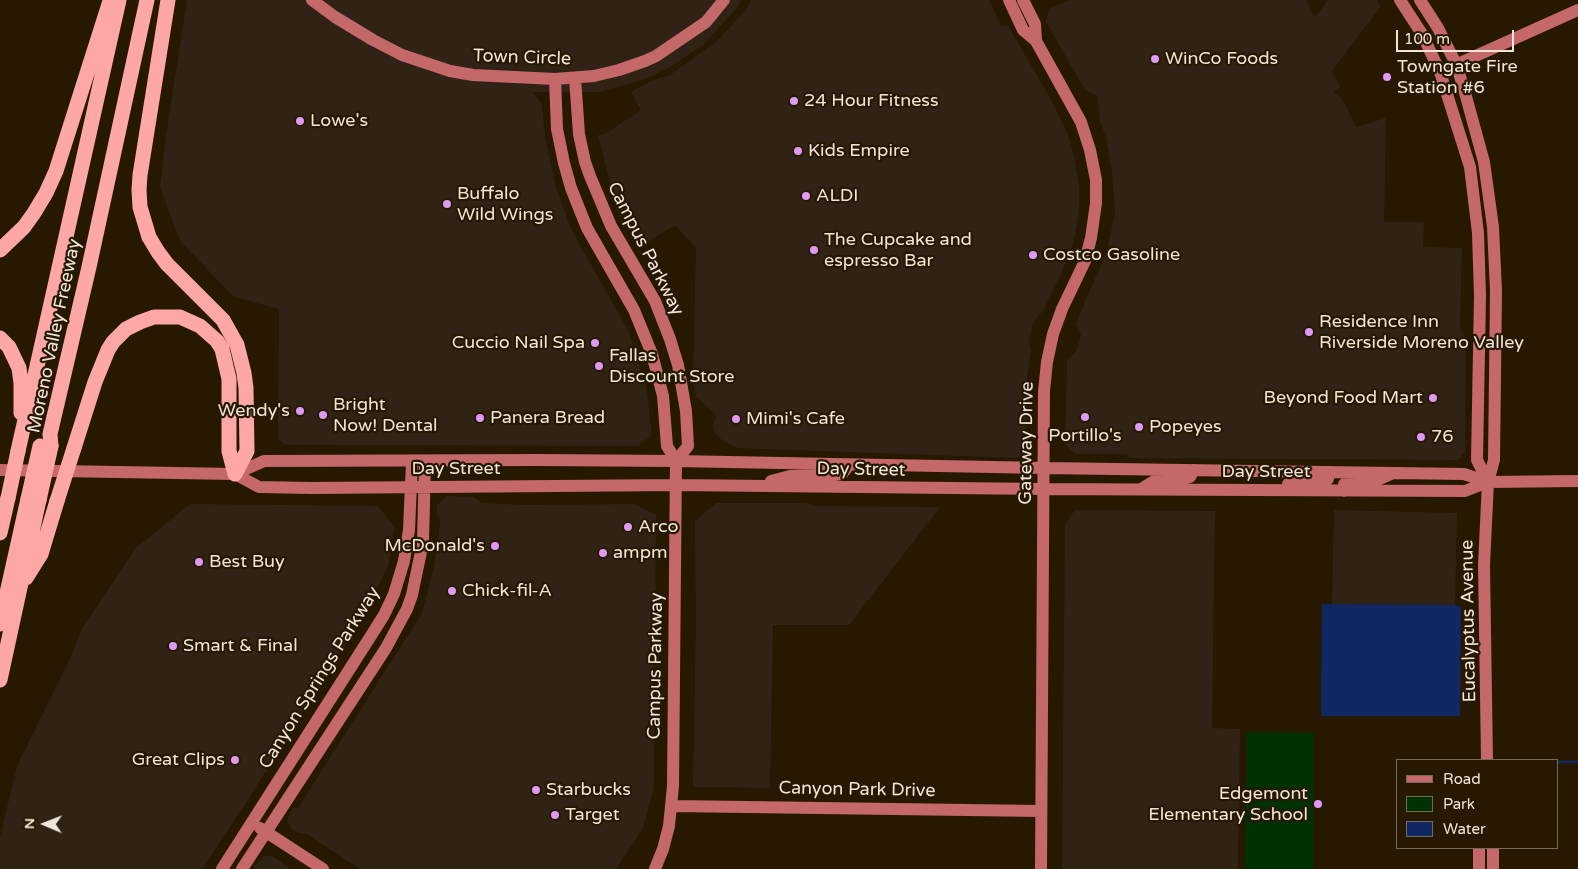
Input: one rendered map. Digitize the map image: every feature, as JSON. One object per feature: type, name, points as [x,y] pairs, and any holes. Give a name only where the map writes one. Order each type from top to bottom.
[{"type":"highway","points":[[0,250],[24,227],[34,213],[52,178],[63,151],[110,0]]},
{"type":"highway","name":"Moreno Valley Freeway","points":[[0,533],[119,0]]},
{"type":"highway","name":"Moreno Valley Freeway","points":[[0,680],[20,588],[34,499],[89,267],[147,0]]},
{"type":"highway","points":[[168,0],[140,175],[140,207],[147,231],[158,252],[223,320],[241,357],[246,388],[247,451],[235,474]]},
{"type":"highway","points":[[20,588],[41,554],[95,382],[113,342],[126,329],[154,318],[180,317],[200,326],[217,342],[222,349],[229,379],[228,451],[235,474]]},
{"type":"highway","points":[[0,338],[9,347],[19,368],[21,383],[19,447]]},
{"type":"highway","points":[[0,624],[34,499]]},
{"type":"main road","name":"Town Circle","points":[[312,0],[335,17],[402,55],[473,75],[555,79],[575,78],[619,70],[656,56],[706,22],[724,0]]},
{"type":"main road","name":"Gateway Drive","points":[[1009,0],[1023,30],[1036,41],[1081,122],[1090,150],[1096,180],[1092,238],[1085,261],[1062,309],[1054,334],[1047,362],[1044,391],[1041,869]]},
{"type":"main road","name":"Gateway Drive","points":[[1023,0],[1035,24],[1036,41]]},
{"type":"main road","name":"Eucalyptus Avenue","points":[[1400,0],[1422,34],[1440,72],[1470,167],[1478,233],[1477,460],[1488,482]]},
{"type":"main road","name":"Eucalyptus Avenue","points":[[1420,0],[1438,28],[1456,64],[1470,107],[1484,162],[1493,227],[1495,313],[1494,460],[1488,482],[1484,565],[1487,759]]},
{"type":"main road","points":[[1440,72],[1578,10]]},
{"type":"main road","name":"Campus Parkway","points":[[575,78],[580,140],[593,186],[618,238],[655,301],[676,357],[684,392],[688,446],[676,461]]},
{"type":"main road","name":"Campus Parkway","points":[[555,79],[559,138],[571,188],[590,234],[634,310],[652,354],[663,396],[667,446],[676,461],[672,806],[669,826],[655,869]]},
{"type":"main road","points":[[1478,233],[1484,245],[1486,257],[1486,296],[1495,313]]},
{"type":"main road","points":[[1479,325],[1487,333],[1487,373],[1494,405]]},
{"type":"main road","name":"Day Street","points":[[0,470],[235,474],[264,461],[418,462],[536,460],[1464,474],[1488,482],[1578,481]]},
{"type":"main road","name":"Canyon Springs Parkway","points":[[242,869],[386,648],[407,609],[412,595],[423,542],[424,486],[418,462]]},
{"type":"main road","name":"Canyon Springs Parkway","points":[[222,869],[384,615],[394,594],[404,562],[409,530],[411,486],[418,462]]},
{"type":"main road","points":[[754,486],[790,476],[842,474],[849,464]]},
{"type":"main road","points":[[1141,489],[1154,480],[1190,477],[1194,470]]},
{"type":"main road","points":[[1268,489],[1294,482],[1326,481],[1329,472]]},
{"type":"main road","points":[[1344,491],[1344,484],[1348,481],[1375,481],[1393,473]]},
{"type":"main road","name":"Day Street","points":[[235,474],[259,487],[311,488],[676,485],[1465,491],[1488,482]]},
{"type":"main road","name":"Canyon Park Drive","points":[[672,806],[1041,810]]},
{"type":"main road","points":[[252,822],[323,869]]},
{"type":"main road","points":[[1479,849],[1479,869]]},
{"type":"main road","points":[[1493,869],[1494,849]]},
{"type":"shaded area","points":[[187,0],[742,0],[703,45],[653,76],[598,92],[532,92],[542,104],[545,137],[556,188],[571,229],[628,330],[646,385],[652,435],[638,446],[285,445],[278,439],[279,309],[234,297],[180,241],[160,187]]},
{"type":"shaded area","points":[[751,0],[989,0],[1001,26],[1008,26],[1052,101],[1069,137],[1074,157],[1079,187],[1079,211],[1071,250],[1043,311],[1033,322],[1029,341],[1031,351],[1027,377],[1026,450],[1017,458],[737,448],[723,441],[715,433],[713,427],[716,415],[696,396],[693,380],[696,248],[675,225],[646,243],[640,243],[633,236],[614,197],[598,135],[605,134],[641,110],[631,92],[649,82],[670,75],[715,43],[744,12]]},
{"type":"shaded area","points":[[1070,0],[1306,0],[1315,17],[1328,0],[1377,0],[1381,6],[1332,71],[1340,87],[1334,92],[1342,98],[1356,127],[1386,118],[1384,222],[1424,222],[1423,247],[1462,248],[1460,327],[1466,339],[1465,452],[1458,460],[1128,458],[1127,454],[1075,454],[1065,445],[1067,360],[1077,351],[1081,335],[1076,323],[1107,251],[1115,213],[1112,172],[1106,137],[1100,121],[1097,95],[1085,90],[1046,22],[1049,9]]},
{"type":"shaded area","points":[[447,496],[474,497],[481,503],[526,505],[634,504],[656,515],[654,788],[642,830],[616,869],[360,869],[305,833],[299,833],[292,829],[287,822],[293,808],[298,808],[422,613],[434,566],[439,535],[440,520],[437,515],[437,505]]},
{"type":"shaded area","points":[[716,503],[805,503],[814,506],[940,507],[849,625],[773,625],[770,788],[693,787],[696,624],[695,521]]},
{"type":"shaded area","points":[[190,504],[378,506],[394,527],[388,567],[345,645],[202,869],[0,869],[0,837],[17,766],[69,661],[82,629],[136,548]]},
{"type":"shaded area","points":[[1075,510],[1215,511],[1212,728],[1240,729],[1238,869],[1062,869],[1065,524]]},
{"type":"shaded area","points":[[1334,510],[1457,513],[1455,605],[1332,604]]},
{"type":"shaded area","points":[[264,856],[272,856],[290,869],[255,869],[255,866]]},
{"type":"green space","points":[[1247,732],[1314,733],[1313,869],[1245,869]]},
{"type":"water","points":[[1322,604],[1455,605],[1461,607],[1460,716],[1321,716]]},
{"type":"waterway","points":[[1558,762],[1578,762]]},
{"type":"place","name":"WinCo Foods","points":[[1155,59]]},
{"type":"place","name":"Towngate Fire Station #6","points":[[1387,77]]},
{"type":"place","name":"24 Hour Fitness","points":[[794,101]]},
{"type":"place","name":"Lowe's","points":[[300,121]]},
{"type":"place","name":"Kids Empire","points":[[798,151]]},
{"type":"place","name":"ALDI","points":[[806,196]]},
{"type":"place","name":"Buffalo Wild Wings","points":[[447,204]]},
{"type":"place","name":"The Cupcake and espresso Bar","points":[[814,250]]},
{"type":"place","name":"Costco Gasoline","points":[[1033,255]]},
{"type":"place","name":"Residence Inn Riverside Moreno Valley","points":[[1309,332]]},
{"type":"place","name":"Cuccio Nail Spa","points":[[595,343]]},
{"type":"place","name":"Fallas Discount Store","points":[[599,366]]},
{"type":"place","name":"Beyond Food Mart","points":[[1433,398]]},
{"type":"place","name":"Wendy's","points":[[300,411]]},
{"type":"place","name":"Bright Now! Dental","points":[[323,415]]},
{"type":"place","name":"Portillo's","points":[[1085,417]]},
{"type":"place","name":"Panera Bread","points":[[480,418]]},
{"type":"place","name":"Mimi's Cafe","points":[[736,419]]},
{"type":"place","name":"Popeyes","points":[[1139,427]]},
{"type":"place","name":"76","points":[[1421,437]]},
{"type":"place","name":"Arco","points":[[628,527]]},
{"type":"place","name":"McDonald's","points":[[495,546]]},
{"type":"place","name":"ampm","points":[[603,553]]},
{"type":"place","name":"Best Buy","points":[[199,562]]},
{"type":"place","name":"Chick-fil-A","points":[[452,591]]},
{"type":"place","name":"Smart & Final","points":[[173,646]]},
{"type":"place","name":"Great Clips","points":[[235,760]]},
{"type":"place","name":"Starbucks","points":[[536,790]]},
{"type":"place","name":"Edgemont Elementary School","points":[[1318,804]]},
{"type":"place","name":"Target","points":[[555,815]]}]
